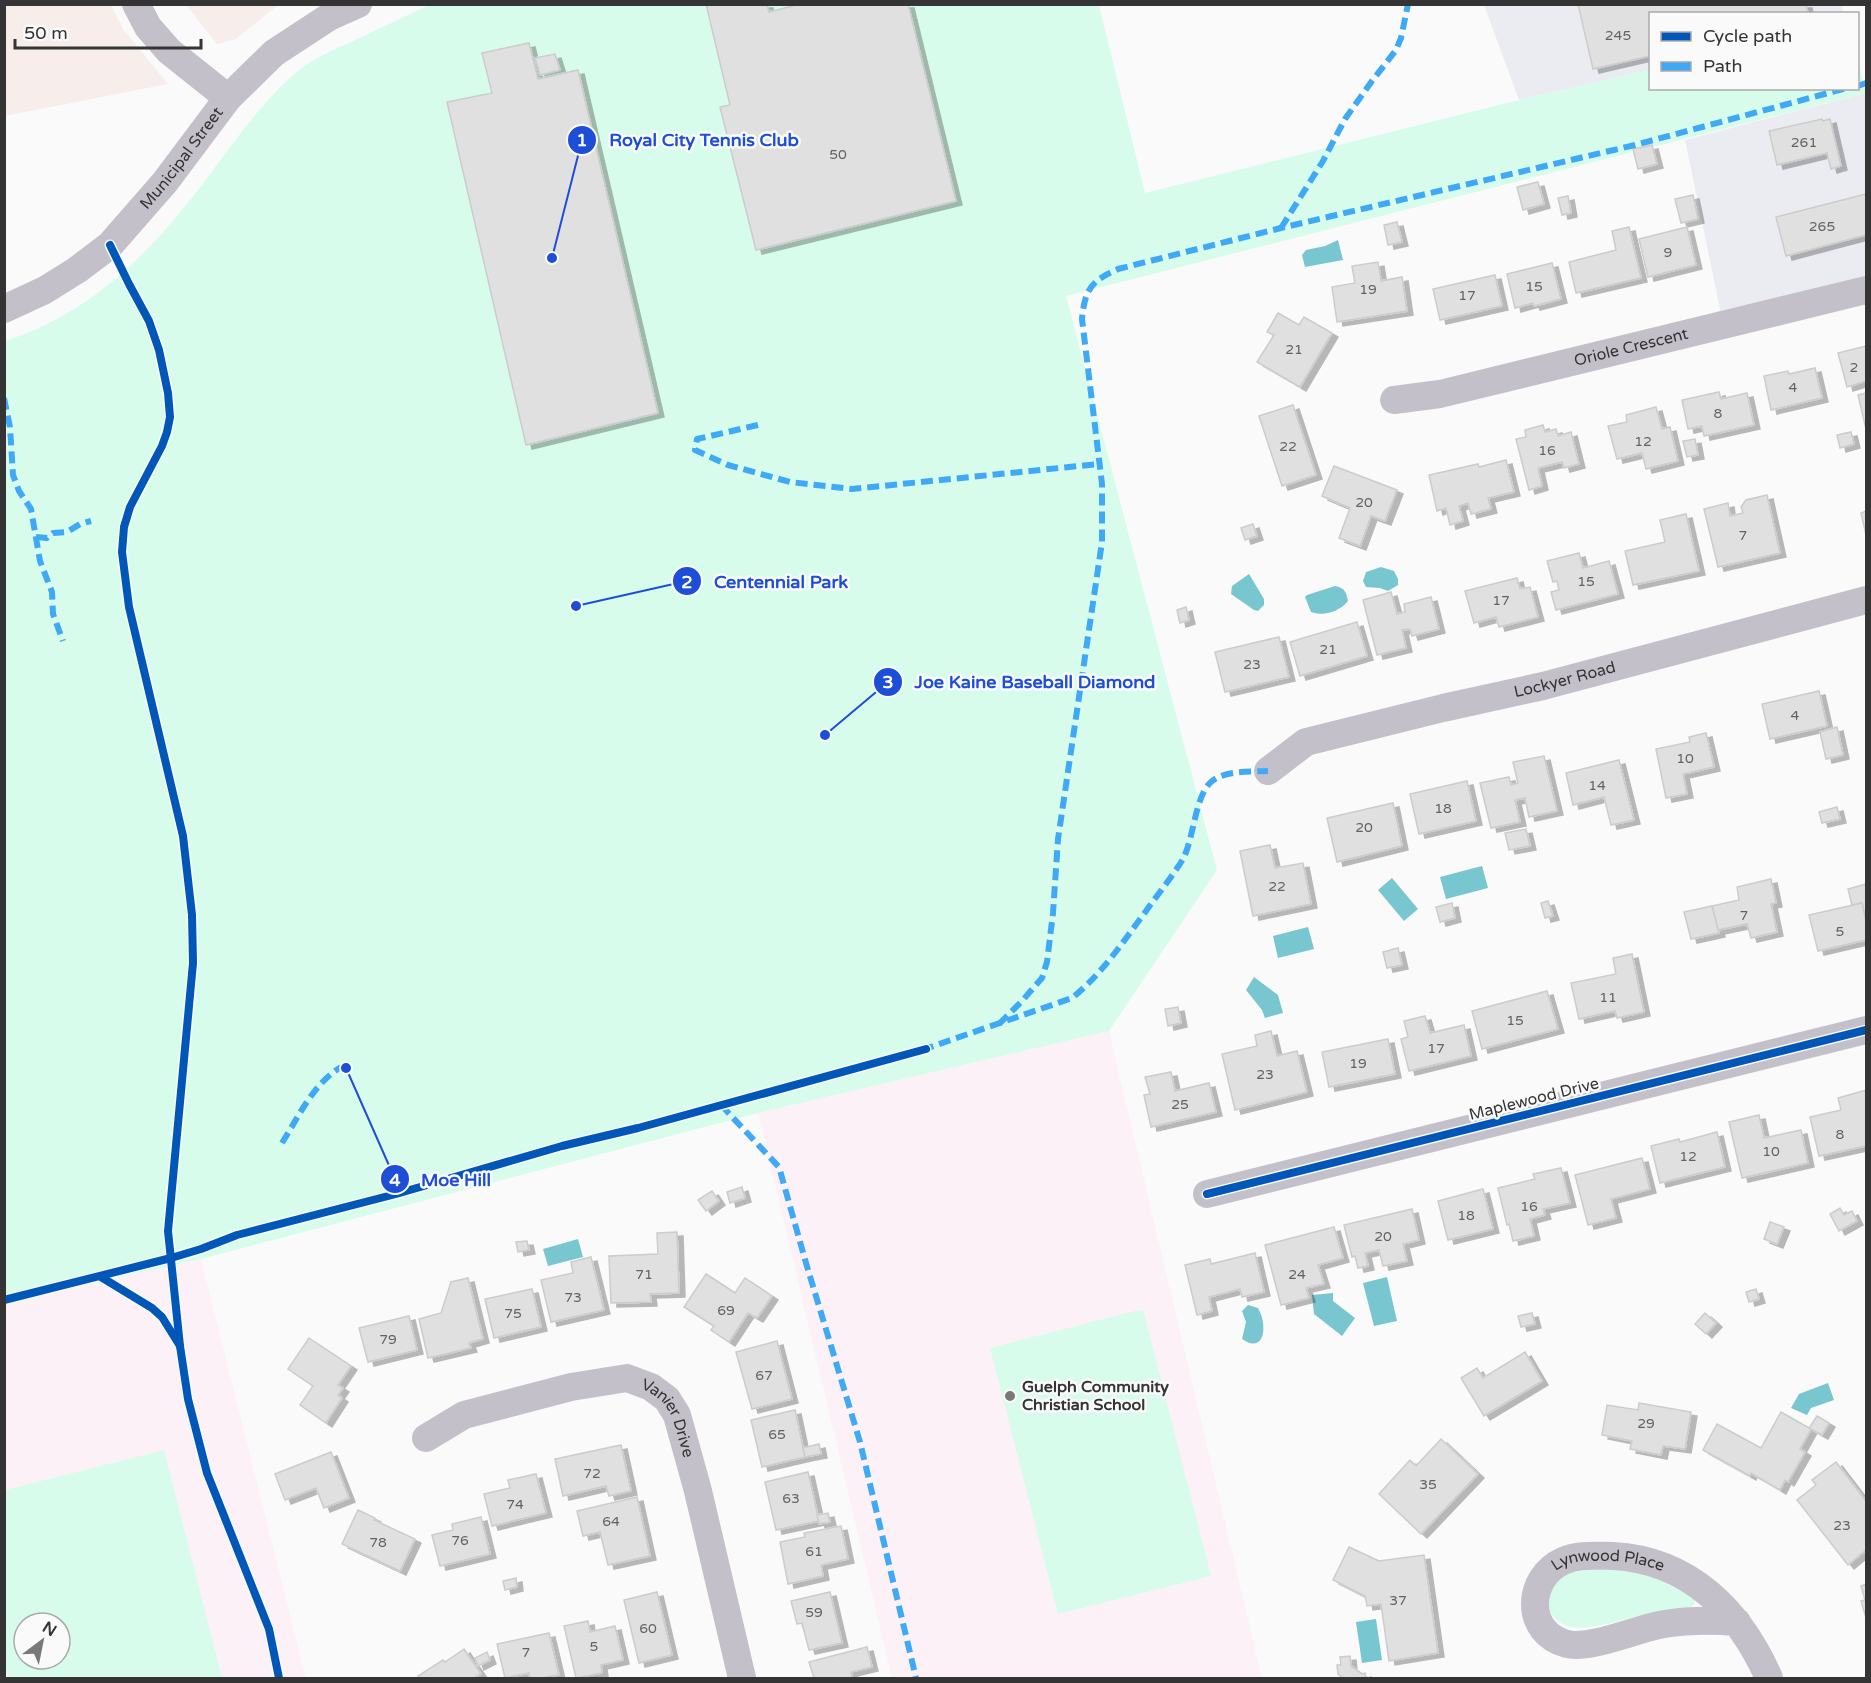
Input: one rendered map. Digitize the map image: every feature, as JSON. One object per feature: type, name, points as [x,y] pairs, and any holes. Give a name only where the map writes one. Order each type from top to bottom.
[{"type":"street","points":[[136,4],[148,27],[169,51],[228,98]]},
{"type":"street","name":"Municipal Street","points":[[4,309],[45,290],[110,245],[165,182],[228,98],[274,53],[329,17],[358,4]]},
{"type":"street","name":"Oriole Crescent","points":[[1394,400],[1440,394],[1866,290]]},
{"type":"street","name":"Lockyer Road","points":[[1268,771],[1306,741],[1543,686],[1866,600]]},
{"type":"street","name":"Maplewood Drive","points":[[1207,1194],[1866,1030]]},
{"type":"street","name":"Vanier Drive","points":[[426,1438],[464,1415],[571,1387],[627,1378],[651,1387],[667,1399],[677,1415],[742,1678]]},
{"type":"street","name":"Lynwood Place","points":[[1737,1622],[1685,1621],[1639,1630],[1582,1646],[1567,1644],[1551,1637],[1540,1625],[1534,1601],[1546,1576],[1553,1568],[1580,1556],[1642,1560],[1671,1569],[1691,1580],[1709,1594],[1737,1622],[1758,1652],[1769,1678]]},
{"type":"shaded area","points":[[5,4],[111,5],[123,29],[168,84],[5,116]]},
{"type":"shaded area","points":[[1841,4],[1843,12],[1649,12],[1649,70],[1519,100],[1484,5]]},
{"type":"shaded area","points":[[186,5],[278,5],[236,39],[217,44]]},
{"type":"shaded area","points":[[1866,93],[1866,303],[1726,338],[1685,140]]},
{"type":"shaded area","name":"Guelph Community Christian School","points":[[1109,1031],[1262,1678],[892,1678],[758,1113]]},
{"type":"shaded area","points":[[201,1259],[306,1678],[5,1678],[4,1303]]},
{"type":"green space","points":[[429,5],[1099,5],[1145,193],[1519,100],[1649,70],[1649,90],[1859,90],[1859,65],[1866,93],[1066,296],[1217,870],[1109,1031],[758,1113],[201,1259],[5,1303],[5,341],[37,329],[67,313],[95,295],[121,274],[145,252],[189,201],[274,93],[299,70],[324,54]]},
{"type":"green space","points":[[1143,1309],[1211,1576],[1058,1614],[990,1348]]},
{"type":"green space","points":[[164,1450],[222,1678],[8,1678],[4,1666],[5,1490]]},
{"type":"green space","points":[[1604,1568],[1646,1573],[1694,1597],[1694,1604],[1680,1611],[1644,1615],[1578,1628],[1562,1624],[1556,1619],[1547,1606],[1549,1589],[1568,1571]]},
{"type":"water","points":[[1338,240],[1343,260],[1305,267],[1302,255],[1306,250],[1325,246]]},
{"type":"water","points":[[1381,567],[1394,571],[1398,585],[1388,591],[1366,587],[1363,581],[1366,572]]},
{"type":"water","points":[[1249,574],[1264,599],[1264,605],[1258,611],[1231,594],[1232,586]]},
{"type":"water","points":[[1335,586],[1344,591],[1348,601],[1341,608],[1331,612],[1321,614],[1311,612],[1305,597]]},
{"type":"water","points":[[1482,866],[1488,888],[1446,899],[1440,877]]},
{"type":"water","points":[[1392,878],[1418,909],[1404,921],[1378,890]]},
{"type":"water","points":[[1308,927],[1314,949],[1278,958],[1273,936]]},
{"type":"water","points":[[1254,977],[1278,995],[1283,1013],[1265,1018],[1262,1010],[1246,990]]},
{"type":"water","points":[[578,1239],[583,1257],[548,1266],[543,1249]]},
{"type":"water","points":[[1387,1277],[1397,1321],[1374,1326],[1363,1283]]},
{"type":"water","points":[[1333,1293],[1333,1301],[1355,1318],[1342,1336],[1314,1314],[1312,1295]]},
{"type":"water","points":[[1248,1305],[1258,1308],[1263,1322],[1262,1336],[1256,1343],[1242,1339],[1246,1322],[1242,1311]]},
{"type":"water","points":[[1828,1383],[1834,1400],[1811,1408],[1807,1415],[1791,1408],[1799,1394]]},
{"type":"water","points":[[1376,1619],[1382,1660],[1362,1663],[1356,1622]]},
{"type":"building","points":[[706,4],[767,4],[769,12],[800,4],[908,4],[956,201],[756,250],[720,107],[730,105]]},
{"type":"building","points":[[1578,4],[1806,4],[1808,12],[1649,12],[1649,56],[1593,69]]},
{"type":"building","points":[[529,43],[538,79],[578,70],[658,413],[526,445],[447,102],[492,93],[482,53]]},
{"type":"building","points":[[555,54],[560,70],[540,75],[535,58]]},
{"type":"building","points":[[1822,119],[1823,121],[1830,119],[1841,166],[1831,169],[1827,153],[1777,165],[1769,131]]},
{"type":"building","points":[[1652,145],[1657,164],[1638,169],[1633,149]]},
{"type":"building","points":[[1538,182],[1544,204],[1523,210],[1517,187]]},
{"type":"building","points":[[1866,194],[1866,235],[1786,256],[1776,217]]},
{"type":"building","points":[[1693,195],[1698,219],[1681,223],[1675,199]]},
{"type":"building","points":[[1568,196],[1571,213],[1562,215],[1558,198]]},
{"type":"building","points":[[1397,222],[1402,242],[1388,245],[1384,225]]},
{"type":"building","points":[[1629,227],[1641,278],[1576,293],[1569,262],[1616,250],[1612,231]]},
{"type":"building","points":[[1687,227],[1696,265],[1648,277],[1639,239]]},
{"type":"building","points":[[1378,262],[1381,281],[1402,277],[1407,311],[1337,322],[1332,287],[1355,283],[1352,266]]},
{"type":"building","points":[[1552,263],[1561,299],[1515,308],[1507,274]]},
{"type":"building","points":[[1495,275],[1502,306],[1440,320],[1433,289]]},
{"type":"building","points":[[1278,313],[1299,325],[1304,317],[1332,333],[1300,387],[1257,362],[1274,335],[1267,332]]},
{"type":"building","points":[[1866,346],[1866,381],[1847,387],[1838,353]]},
{"type":"building","points":[[1815,368],[1822,398],[1771,410],[1764,376],[1788,371],[1789,374]]},
{"type":"building","points":[[1719,392],[1721,399],[1747,393],[1754,425],[1704,436],[1702,426],[1688,429],[1682,400]]},
{"type":"building","points":[[1866,393],[1866,429],[1858,395]]},
{"type":"building","points":[[1293,405],[1316,475],[1282,486],[1259,416]]},
{"type":"building","points":[[1656,407],[1662,429],[1670,427],[1678,461],[1646,469],[1642,453],[1617,459],[1608,426],[1627,422],[1626,415]]},
{"type":"building","points":[[1543,425],[1545,432],[1556,429],[1558,436],[1571,432],[1579,464],[1564,468],[1562,462],[1538,468],[1542,486],[1529,490],[1516,439],[1526,437],[1525,430]]},
{"type":"building","points":[[1851,432],[1854,444],[1840,448],[1837,435]]},
{"type":"building","points":[[1695,439],[1698,455],[1687,457],[1683,441]]},
{"type":"building","points":[[1506,460],[1514,492],[1488,498],[1491,509],[1471,514],[1468,503],[1459,506],[1463,521],[1450,525],[1446,508],[1437,511],[1429,475]]},
{"type":"building","points":[[1334,466],[1397,490],[1385,521],[1371,516],[1360,546],[1339,538],[1350,508],[1322,496]]},
{"type":"building","points":[[1767,495],[1780,553],[1718,567],[1704,509],[1728,503],[1730,516],[1743,513],[1741,507],[1746,500]]},
{"type":"building","points":[[1866,511],[1866,535],[1861,513]]},
{"type":"building","points":[[1686,514],[1699,571],[1633,585],[1625,551],[1665,542],[1660,520]]},
{"type":"building","points":[[1253,524],[1257,536],[1245,540],[1241,528]]},
{"type":"building","points":[[1579,553],[1583,568],[1609,561],[1618,594],[1556,610],[1551,592],[1559,590],[1557,581],[1553,582],[1547,561]]},
{"type":"building","points":[[1517,578],[1520,589],[1530,587],[1538,617],[1499,627],[1496,617],[1474,623],[1465,591]]},
{"type":"building","points":[[1391,592],[1397,614],[1405,612],[1404,604],[1431,597],[1439,629],[1412,636],[1410,629],[1402,630],[1406,648],[1377,655],[1363,600]]},
{"type":"building","points":[[1186,607],[1189,620],[1180,623],[1177,610]]},
{"type":"building","points":[[1357,622],[1367,656],[1300,676],[1290,642]]},
{"type":"building","points":[[1279,637],[1289,677],[1225,692],[1215,652]]},
{"type":"building","points":[[1819,691],[1827,726],[1770,739],[1762,704]]},
{"type":"building","points":[[1837,727],[1843,755],[1826,759],[1820,732]]},
{"type":"building","points":[[1706,733],[1714,767],[1683,774],[1687,794],[1666,798],[1656,749],[1690,742],[1689,737]]},
{"type":"building","points":[[1544,756],[1557,811],[1529,817],[1525,798],[1515,800],[1520,822],[1491,828],[1480,783],[1509,777],[1511,785],[1518,783],[1513,762]]},
{"type":"building","points":[[1619,760],[1634,820],[1611,825],[1604,797],[1573,805],[1566,773]]},
{"type":"building","points":[[1467,781],[1476,821],[1419,834],[1410,794]]},
{"type":"building","points":[[1393,803],[1402,846],[1337,862],[1327,818]]},
{"type":"building","points":[[1837,807],[1840,819],[1822,823],[1819,812]]},
{"type":"building","points":[[1526,829],[1530,846],[1509,850],[1505,833]]},
{"type":"building","points":[[1270,845],[1275,868],[1303,863],[1311,904],[1253,916],[1240,851]]},
{"type":"building","points":[[1771,879],[1776,903],[1771,904],[1777,932],[1751,938],[1747,924],[1718,930],[1712,906],[1739,900],[1737,887]]},
{"type":"building","points":[[1866,884],[1866,912],[1864,913],[1862,903],[1852,905],[1848,889]]},
{"type":"building","points":[[1548,901],[1553,916],[1545,918],[1541,903]]},
{"type":"building","points":[[1452,903],[1455,918],[1440,922],[1436,907]]},
{"type":"building","points":[[1862,903],[1866,921],[1866,940],[1818,951],[1809,915]]},
{"type":"building","points":[[1712,906],[1719,933],[1691,939],[1684,912]]},
{"type":"building","points":[[1398,948],[1402,965],[1387,968],[1383,952]]},
{"type":"building","points":[[1632,954],[1644,1012],[1617,1018],[1615,1011],[1579,1019],[1571,983],[1616,974],[1613,958]]},
{"type":"building","points":[[1547,991],[1558,1029],[1482,1049],[1472,1011]]},
{"type":"building","points":[[1178,1007],[1181,1023],[1168,1026],[1165,1009]]},
{"type":"building","points":[[1425,1016],[1430,1033],[1464,1025],[1471,1056],[1409,1071],[1401,1039],[1408,1037],[1404,1021]]},
{"type":"building","points":[[1271,1031],[1277,1056],[1297,1051],[1307,1092],[1235,1110],[1222,1054],[1257,1046],[1255,1035]]},
{"type":"building","points":[[1388,1039],[1395,1074],[1329,1087],[1322,1052]]},
{"type":"building","points":[[1171,1072],[1175,1091],[1209,1083],[1216,1112],[1151,1127],[1144,1095],[1150,1094],[1145,1077]]},
{"type":"building","points":[[1866,1090],[1866,1146],[1819,1156],[1810,1117],[1841,1110],[1838,1098]]},
{"type":"building","points":[[1759,1115],[1764,1138],[1801,1130],[1808,1163],[1742,1178],[1729,1122]]},
{"type":"building","points":[[1717,1132],[1725,1167],[1660,1183],[1651,1146],[1679,1139],[1680,1142]]},
{"type":"building","points":[[1642,1158],[1650,1189],[1611,1199],[1616,1218],[1588,1225],[1575,1175]]},
{"type":"building","points":[[1561,1168],[1570,1203],[1543,1209],[1545,1215],[1530,1219],[1534,1236],[1513,1241],[1498,1188],[1535,1179],[1533,1174]]},
{"type":"building","points":[[742,1187],[745,1198],[730,1203],[727,1192]]},
{"type":"building","points":[[1483,1189],[1493,1229],[1448,1240],[1438,1201]]},
{"type":"building","points":[[712,1191],[719,1201],[706,1211],[698,1200]]},
{"type":"building","points":[[1840,1208],[1844,1215],[1852,1211],[1857,1221],[1839,1231],[1830,1214]]},
{"type":"building","points":[[1412,1209],[1419,1240],[1403,1244],[1407,1261],[1383,1266],[1379,1250],[1365,1253],[1368,1266],[1358,1268],[1355,1256],[1352,1257],[1344,1225]]},
{"type":"building","points":[[1770,1222],[1784,1227],[1777,1244],[1764,1239]]},
{"type":"building","points":[[1334,1227],[1343,1258],[1318,1265],[1324,1284],[1306,1288],[1309,1298],[1281,1305],[1265,1245]]},
{"type":"building","points":[[677,1232],[679,1293],[650,1294],[651,1302],[611,1303],[609,1256],[658,1254],[657,1233]]},
{"type":"building","points":[[527,1241],[529,1250],[518,1252],[516,1242]]},
{"type":"building","points":[[1255,1253],[1264,1292],[1242,1297],[1240,1289],[1209,1297],[1212,1311],[1197,1315],[1185,1265],[1210,1259],[1211,1264]]},
{"type":"building","points":[[591,1257],[604,1310],[551,1322],[541,1280],[573,1273],[571,1262]]},
{"type":"building","points":[[706,1274],[735,1293],[745,1278],[772,1296],[757,1318],[748,1313],[729,1342],[711,1330],[714,1326],[684,1307]]},
{"type":"building","points":[[468,1278],[483,1339],[469,1343],[471,1348],[428,1358],[419,1319],[441,1313],[451,1282]]},
{"type":"building","points":[[532,1289],[541,1327],[494,1338],[485,1299]]},
{"type":"building","points":[[1756,1289],[1759,1299],[1749,1302],[1746,1292]]},
{"type":"building","points":[[1532,1313],[1535,1324],[1521,1327],[1518,1316]]},
{"type":"building","points":[[1705,1313],[1716,1323],[1706,1334],[1695,1324]]},
{"type":"building","points":[[409,1316],[417,1350],[368,1362],[359,1328]]},
{"type":"building","points":[[309,1338],[351,1366],[338,1385],[343,1388],[338,1395],[342,1398],[326,1423],[300,1405],[313,1386],[288,1369]]},
{"type":"building","points":[[777,1341],[792,1399],[752,1409],[736,1352]]},
{"type":"building","points":[[1525,1352],[1542,1381],[1484,1416],[1461,1378],[1477,1368],[1483,1378]]},
{"type":"building","points":[[1639,1403],[1691,1412],[1685,1449],[1663,1446],[1661,1455],[1630,1449],[1632,1441],[1602,1435],[1607,1405],[1638,1410]]},
{"type":"building","points":[[795,1410],[805,1457],[762,1467],[751,1420]]},
{"type":"building","points":[[1781,1412],[1811,1429],[1800,1449],[1805,1452],[1788,1482],[1785,1480],[1780,1490],[1703,1450],[1717,1424],[1761,1448]]},
{"type":"building","points":[[1817,1416],[1829,1423],[1822,1435],[1809,1428]]},
{"type":"building","points":[[1441,1439],[1478,1474],[1421,1534],[1379,1494],[1410,1460],[1416,1466]]},
{"type":"building","points":[[819,1444],[821,1454],[805,1457],[803,1448]]},
{"type":"building","points":[[621,1445],[631,1491],[609,1496],[606,1486],[563,1496],[555,1459]]},
{"type":"building","points":[[331,1452],[349,1498],[324,1508],[316,1488],[285,1500],[275,1474]]},
{"type":"building","points":[[1836,1462],[1866,1501],[1866,1550],[1848,1565],[1797,1500],[1816,1485],[1812,1480]]},
{"type":"building","points":[[808,1472],[819,1521],[776,1530],[765,1482]]},
{"type":"building","points":[[536,1474],[546,1513],[492,1526],[484,1494],[510,1488],[508,1480]]},
{"type":"building","points":[[637,1497],[650,1556],[608,1565],[600,1532],[583,1536],[577,1511]]},
{"type":"building","points":[[358,1510],[415,1539],[400,1571],[342,1544]]},
{"type":"building","points":[[828,1513],[830,1522],[819,1524],[817,1515]]},
{"type":"building","points":[[481,1517],[490,1554],[440,1566],[432,1535],[453,1530],[452,1524]]},
{"type":"building","points":[[841,1526],[848,1559],[821,1565],[823,1576],[788,1584],[780,1542],[805,1537],[804,1533]]},
{"type":"building","points":[[1349,1547],[1379,1561],[1424,1555],[1438,1653],[1389,1661],[1381,1604],[1367,1606],[1365,1596],[1333,1580]]},
{"type":"building","points":[[516,1578],[517,1587],[505,1590],[503,1581]]},
{"type":"building","points":[[1866,1584],[1866,1618],[1861,1601],[1865,1600],[1861,1586]]},
{"type":"building","points":[[657,1592],[672,1655],[639,1663],[624,1600]]},
{"type":"building","points":[[830,1592],[842,1643],[809,1650],[802,1623],[797,1624],[791,1601]]},
{"type":"building","points":[[588,1621],[590,1632],[615,1626],[623,1660],[601,1665],[602,1673],[576,1678],[564,1626]]},
{"type":"building","points":[[549,1633],[559,1675],[530,1678],[529,1673],[505,1678],[497,1644]]},
{"type":"building","points":[[867,1647],[872,1667],[851,1672],[852,1678],[814,1678],[809,1662]]},
{"type":"building","points":[[464,1649],[481,1674],[474,1678],[419,1678],[418,1676]]},
{"type":"building","points":[[487,1652],[490,1660],[478,1666],[475,1658]]},
{"type":"building","points":[[1350,1656],[1351,1666],[1362,1674],[1365,1673],[1366,1678],[1343,1678],[1338,1674],[1337,1665],[1341,1665],[1340,1657]]},
{"type":"marked path","points":[[1281,228],[1323,161],[1345,119],[1396,50],[1401,38],[1408,4]]},
{"type":"marked path","points":[[1859,86],[1866,83]]},
{"type":"marked path","points":[[999,1024],[1042,978],[1047,962],[1058,839],[1102,542],[1102,484],[1082,319],[1085,300],[1091,287],[1101,278],[1118,269],[1281,228],[1635,145],[1840,90]]},
{"type":"marked path","points":[[4,398],[10,427],[13,475],[19,491],[31,509],[40,561],[52,592],[53,614],[63,641]]},
{"type":"marked path","points":[[758,425],[697,439],[695,450],[728,465],[790,482],[852,489],[1099,464]]},
{"type":"marked path","points":[[36,537],[47,538],[53,533],[67,532],[80,524],[91,521]]},
{"type":"marked path","points":[[922,1050],[1072,998],[1112,957],[1179,866],[1187,850],[1201,797],[1211,782],[1223,775],[1268,771]]},
{"type":"marked path","points":[[282,1143],[315,1091],[322,1082],[341,1067]]},
{"type":"marked path","points":[[721,1105],[779,1167],[860,1442],[916,1678]]},
{"type":"cycle path","points":[[110,245],[149,321],[159,350],[168,393],[170,417],[162,446],[130,507],[124,527],[122,552],[129,607],[183,836],[192,915],[193,963],[168,1231],[180,1346]]},
{"type":"cycle path","points":[[1207,1194],[1866,1030]]},
{"type":"cycle path","points":[[4,1300],[171,1258],[237,1235],[396,1194],[562,1146],[638,1128],[926,1049]]},
{"type":"cycle path","points":[[101,1277],[152,1308],[162,1317],[180,1346],[188,1399],[207,1473],[269,1629],[279,1678]]},
{"type":"place","name":"Royal City Tennis Club","points":[[552,258]]},
{"type":"place","name":"Centennial Park","points":[[576,606]]},
{"type":"place","name":"Joe Kaine Baseball Diamond","points":[[825,735]]},
{"type":"place","name":"Moe Hill","points":[[346,1068]]},
{"type":"place","name":"Guelph Community Christian School","points":[[1010,1396]]}]
